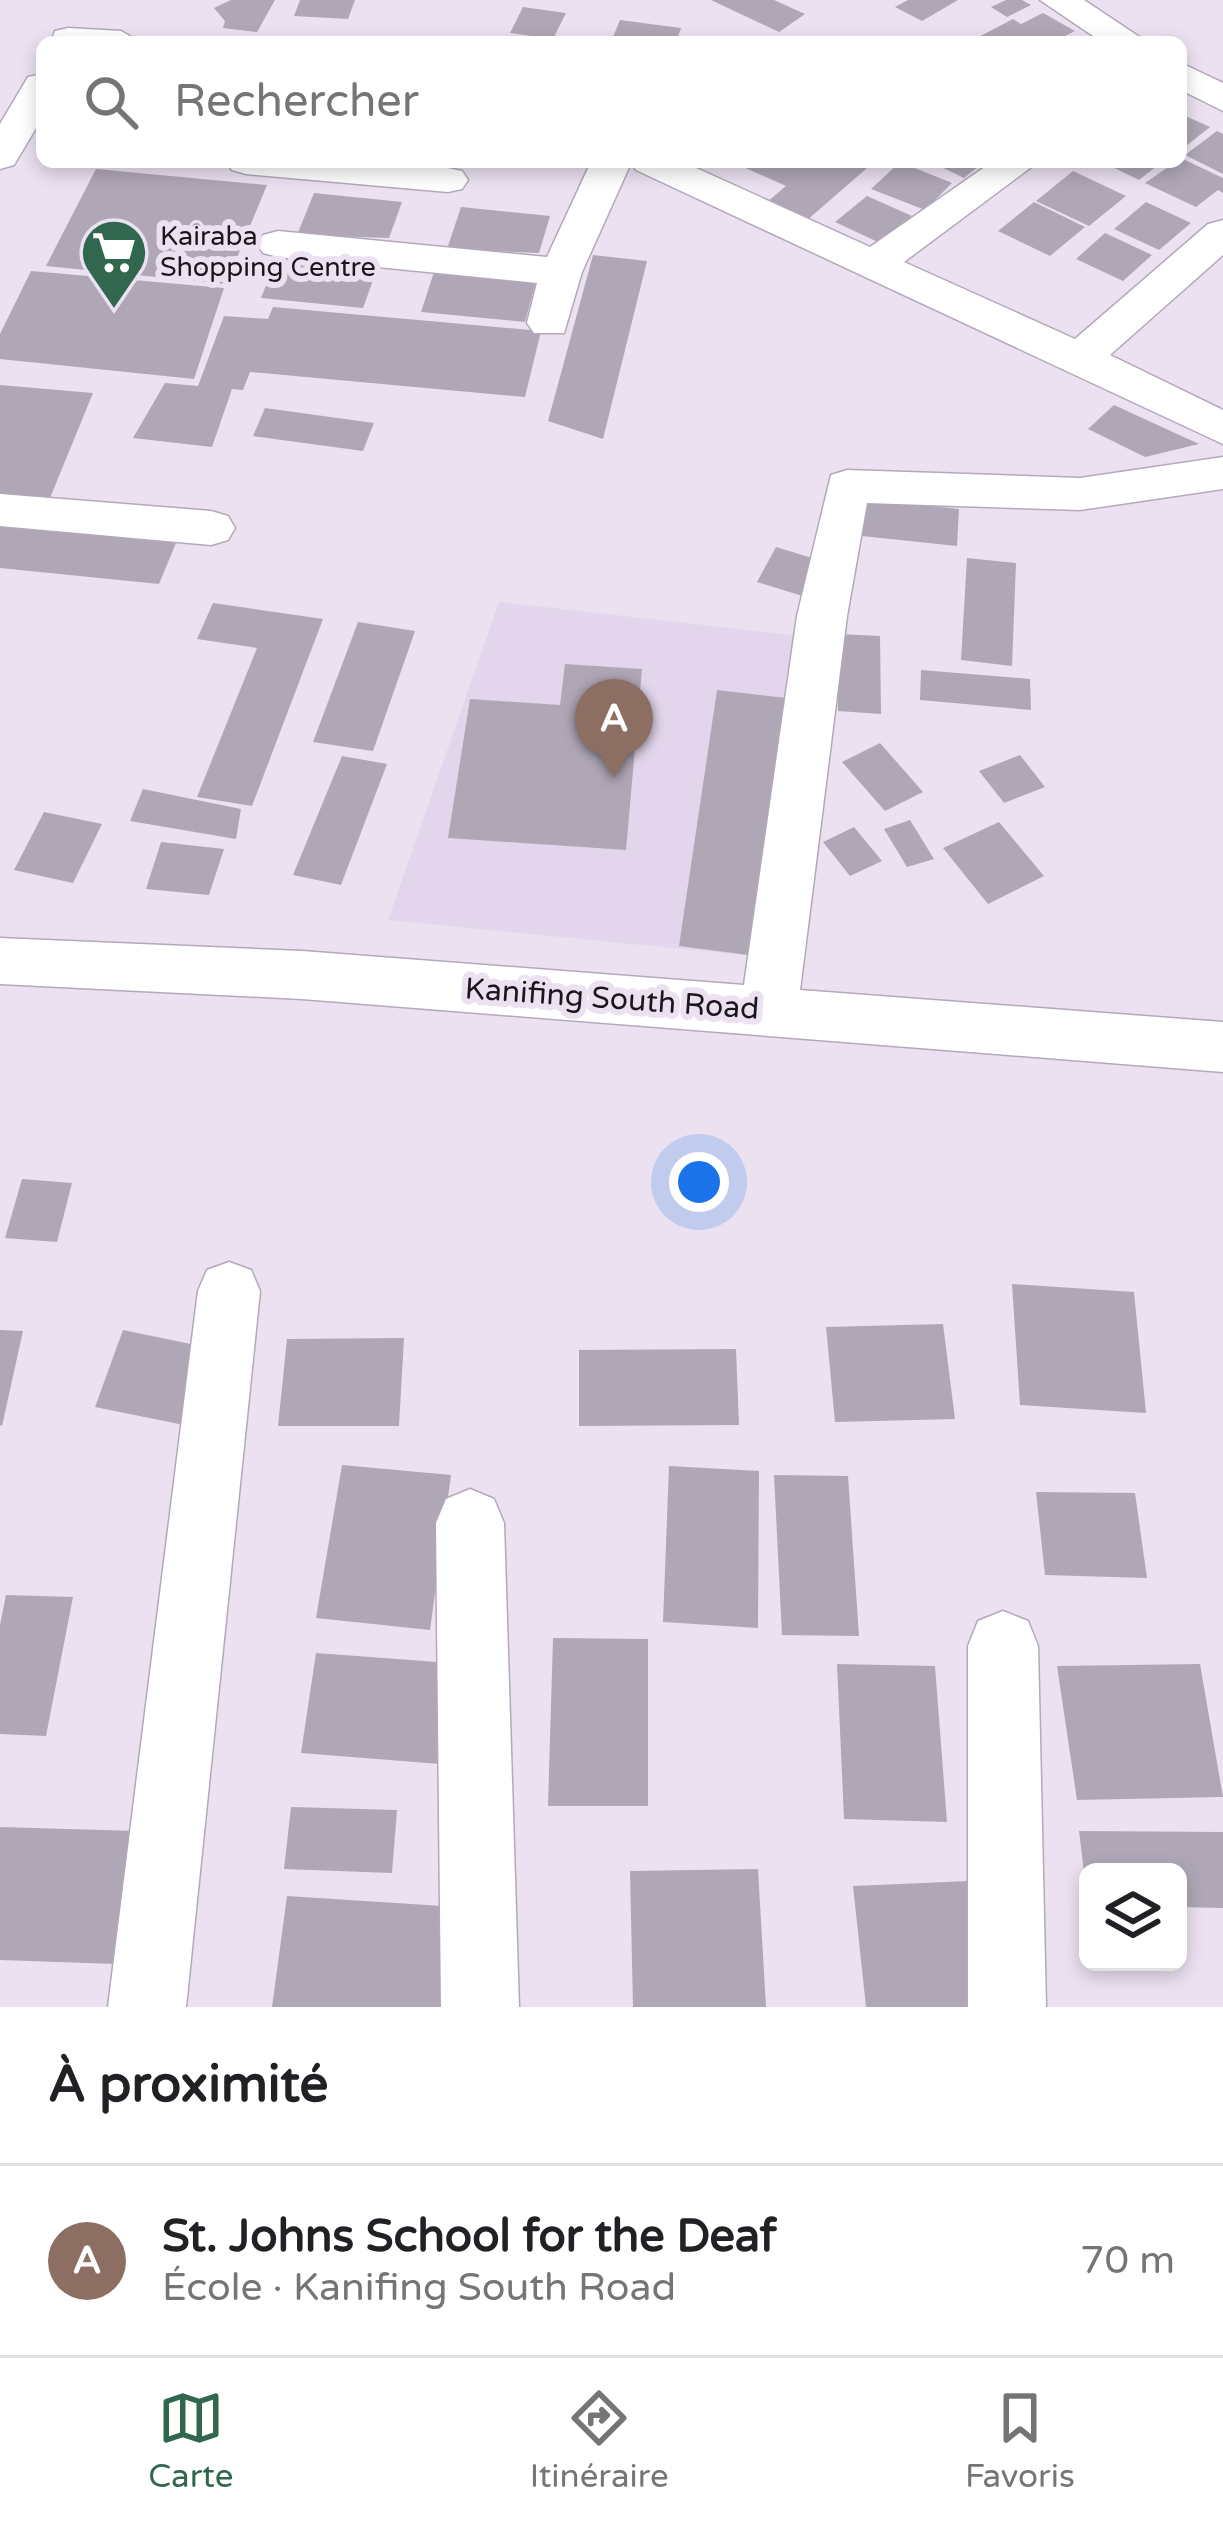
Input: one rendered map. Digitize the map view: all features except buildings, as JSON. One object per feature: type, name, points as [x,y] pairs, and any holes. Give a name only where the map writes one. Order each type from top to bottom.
[{"type":"street","points":[[70,36],[92,0]]},
{"type":"street","points":[[1058,0],[1117,36]]},
{"type":"street","points":[[1187,78],[1223,99]]},
{"type":"street","points":[[313,168],[448,180]]},
{"type":"street","points":[[549,323],[561,272],[608,168]]},
{"type":"street","points":[[663,168],[1080,358],[1223,429]]},
{"type":"street","points":[[873,264],[1009,168]]},
{"type":"street","points":[[1080,358],[1223,232]]},
{"type":"street","points":[[278,244],[561,272]]},
{"type":"street","points":[[770,1012],[823,616],[847,487],[1080,494],[1223,473]]},
{"type":"street","points":[[0,510],[211,528]]},
{"type":"street","name":"Kanifing South Road","points":[[0,961],[302,975],[1223,1047]]},
{"type":"street","points":[[146,2007],[229,1291]]},
{"type":"street","points":[[470,1523],[480,2007]]},
{"type":"street","points":[[1003,1646],[1007,2007]]},
{"type":"shaded area","points":[[499,602],[812,637],[764,957],[388,920]]},
{"type":"place","name":"Kairaba Shopping Centre","points":[[114,311]]},
{"type":"place","name":"St. Johns School for the Deaf","points":[[614,778]]}]
